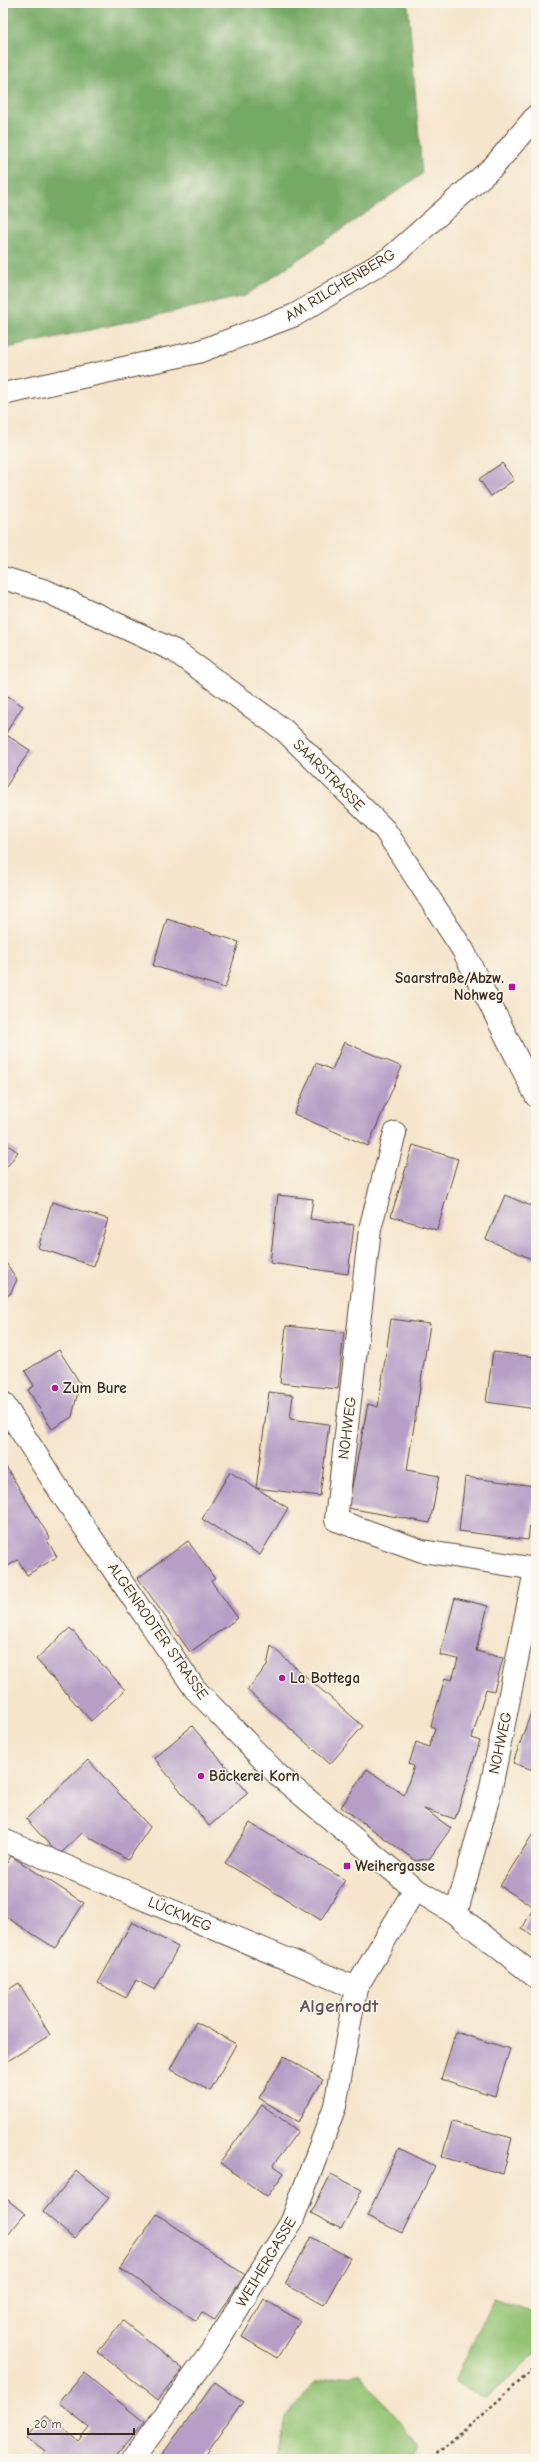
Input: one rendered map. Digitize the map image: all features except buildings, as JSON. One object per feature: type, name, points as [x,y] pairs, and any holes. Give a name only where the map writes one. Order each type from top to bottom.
[{"type":"street","name":"AM RILCHENBERG","points":[[3,394],[198,352],[295,315],[390,258],[494,166],[536,116]]},
{"type":"street","name":"SAARSTRASSE","points":[[3,578],[46,591],[176,652],[285,731],[385,830],[463,950],[536,1096]]},
{"type":"street","name":"NOHWEG","points":[[395,1133],[370,1229],[336,1520],[422,1551],[536,1569]]},
{"type":"street","name":"ALGENRODTER STRASSE","points":[[3,1403],[61,1493],[195,1689],[278,1776],[415,1889],[456,1914],[536,1978]]},
{"type":"street","name":"NOHWEG","points":[[456,1914],[490,1792],[536,1566]]},
{"type":"street","name":"LÜCKWEG","points":[[3,1840],[356,1988]]},
{"type":"street","name":"WEIHERGASSE","points":[[133,2459],[211,2352],[292,2221],[335,2106],[356,1988],[415,1889]]},
{"type":"path","points":[[432,2459],[536,2367]]},
{"type":"green space","points":[[3,3],[408,3],[422,174],[245,296],[3,349]]},
{"type":"green space","points":[[494,2298],[536,2313],[536,2354],[486,2398],[454,2382]]},
{"type":"green space","points":[[359,2374],[422,2447],[410,2459],[276,2459],[285,2417],[316,2381]]},
{"type":"place","name":"Saarstraße/Abzw. Nohweg","points":[[512,987]]},
{"type":"place","name":"Zum Bure","points":[[55,1388]]},
{"type":"place","name":"La Bottega","points":[[282,1678]]},
{"type":"place","name":"Bäckerei Korn","points":[[201,1776]]},
{"type":"place","name":"Weihergasse","points":[[347,1866]]},
{"type":"district","name":"Algenrodt","points":[[339,2005]]}]
